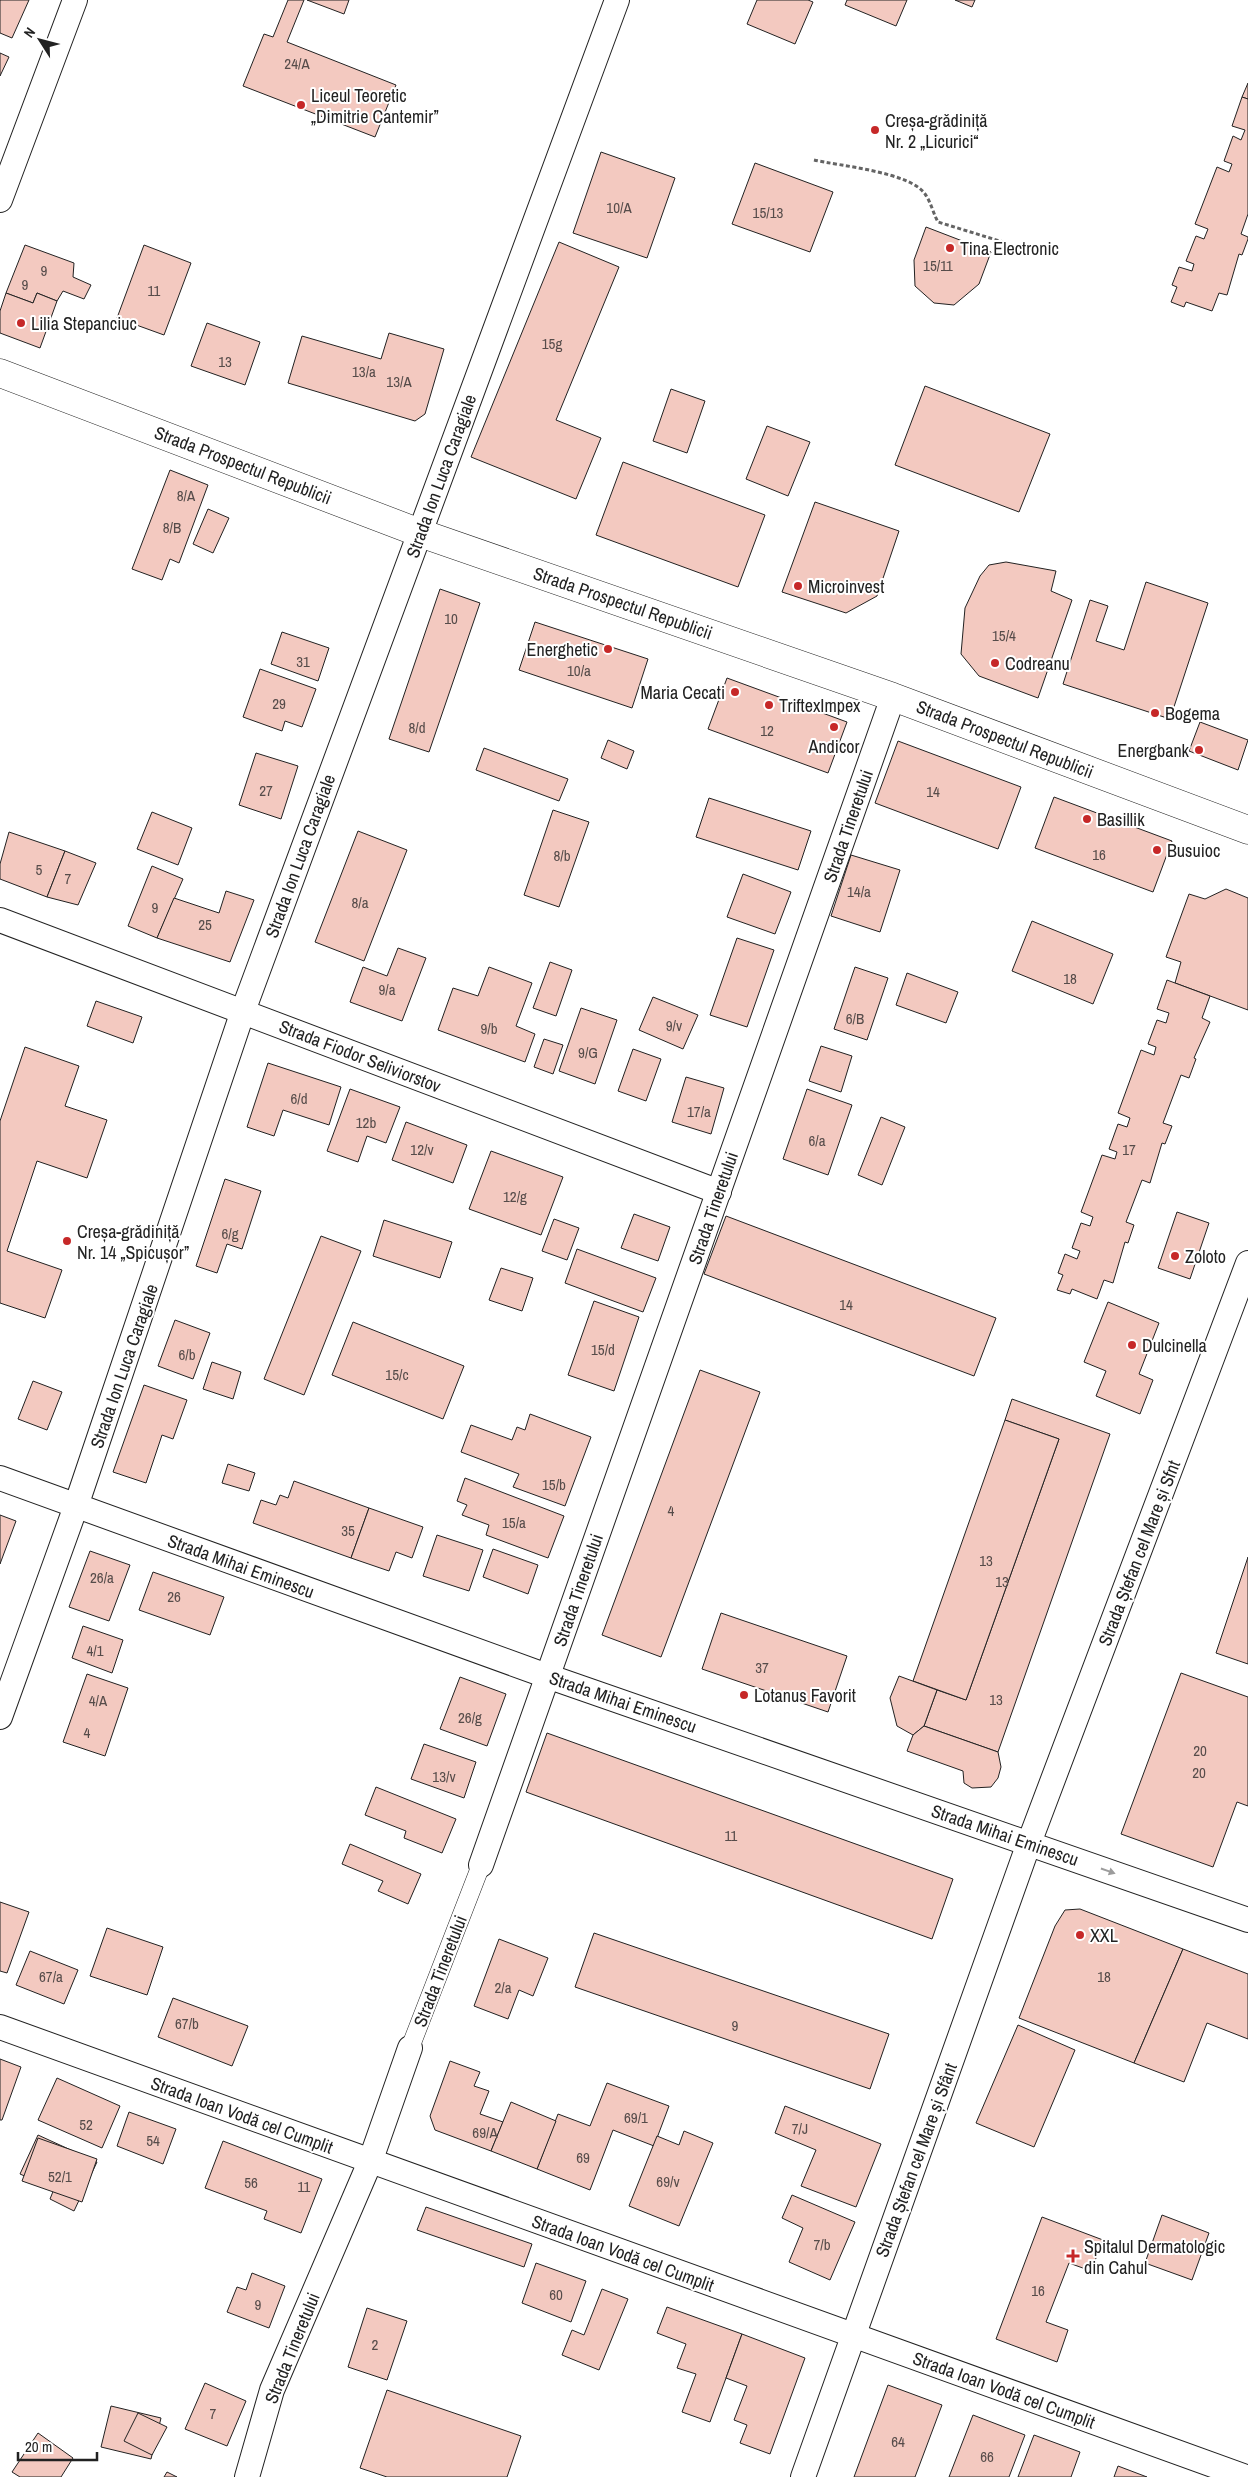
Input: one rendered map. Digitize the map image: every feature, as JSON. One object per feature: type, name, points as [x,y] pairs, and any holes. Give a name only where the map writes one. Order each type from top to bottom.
[{"type":"main road","name":"Strada Prospectul Republicii","points":[[0,372],[420,533],[893,697],[1248,830]]},
{"type":"street","points":[[0,200],[75,0]]},
{"type":"street","name":"Strada Ion Luca Caragiale","points":[[0,1717],[76,1506],[243,1011],[617,0]]},
{"type":"street","name":"Strada Tineretului","points":[[247,2477],[272,2390],[370,2162],[410,2048],[481,1865],[893,697]]},
{"type":"street","name":"Strada Fiodor Seliviorstov","points":[[0,920],[719,1192]]},
{"type":"street","name":"Strada Ștefan cel Mare și Sfnt","points":[[1029,1843],[1248,1263]]},
{"type":"street","name":"Strada Mihai Eminescu","points":[[0,1478],[547,1676],[1248,1920]]},
{"type":"street","name":"Strada Ștefan cel Mare și Sfânt","points":[[804,2477],[1029,1843]]},
{"type":"street","name":"Strada Ioan Vodă cel Cumplit","points":[[0,2027],[1246,2477]]},
{"type":"path","points":[[814,160],[898,178],[914,184],[925,194],[938,222],[1003,242]]},
{"type":"building","points":[[0,0],[29,0],[12,38],[0,33]]},
{"type":"building","points":[[288,0],[304,0],[287,42],[396,85],[375,137],[243,86],[264,34],[273,37]]},
{"type":"building","points":[[307,0],[349,0],[344,14]]},
{"type":"building","points":[[757,0],[808,0],[813,2],[795,44],[747,24]]},
{"type":"building","points":[[847,0],[907,0],[896,26],[845,5]]},
{"type":"building","points":[[955,0],[975,0],[972,7]]},
{"type":"building","points":[[0,53],[9,57],[0,76]]},
{"type":"building","points":[[1248,83],[1248,99],[1242,97]]},
{"type":"building","points":[[1242,97],[1248,99],[1248,214],[1241,234],[1248,237],[1248,239],[1242,255],[1239,254],[1227,295],[1219,293],[1212,311],[1186,302],[1184,307],[1171,302],[1177,287],[1172,285],[1179,267],[1192,271],[1194,264],[1186,261],[1196,236],[1204,239],[1208,229],[1195,224],[1217,167],[1229,172],[1232,164],[1224,161],[1233,136],[1241,140],[1245,130],[1232,126]]},
{"type":"building","points":[[601,152],[675,178],[647,258],[573,233]]},
{"type":"building","points":[[755,163],[833,192],[810,252],[732,224]]},
{"type":"building","points":[[926,227],[991,252],[979,284],[954,305],[934,303],[915,286],[914,260]]},
{"type":"building","points":[[559,242],[619,267],[556,420],[601,438],[576,499],[471,457]]},
{"type":"building","points":[[25,245],[74,263],[73,277],[91,285],[84,299],[63,291],[57,301],[37,293],[33,303],[6,293]]},
{"type":"building","points":[[144,245],[191,263],[164,335],[117,318]]},
{"type":"building","points":[[6,293],[33,303],[37,293],[57,301],[40,348],[0,333],[0,311]]},
{"type":"building","points":[[207,323],[260,342],[245,385],[191,366]]},
{"type":"building","points":[[389,333],[444,349],[425,414],[415,421],[288,383],[302,336],[381,359]]},
{"type":"building","points":[[925,386],[1050,434],[1019,512],[895,465]]},
{"type":"building","points":[[671,389],[705,401],[687,453],[653,441]]},
{"type":"building","points":[[767,426],[810,442],[788,496],[746,479]]},
{"type":"building","points":[[623,462],[765,515],[738,587],[596,535]]},
{"type":"building","points":[[170,470],[208,485],[179,563],[170,559],[162,580],[132,569]]},
{"type":"building","points":[[815,502],[899,531],[877,596],[846,613],[782,592]]},
{"type":"building","points":[[208,509],[229,518],[213,553],[193,544]]},
{"type":"building","points":[[1006,562],[1056,571],[1051,591],[1072,600],[1038,698],[979,676],[961,654],[965,608],[980,576],[989,565]]},
{"type":"building","points":[[1146,582],[1208,603],[1170,719],[1063,684],[1090,600],[1108,606],[1096,641],[1124,650]]},
{"type":"building","points":[[440,589],[480,603],[429,752],[389,739]]},
{"type":"building","points":[[535,622],[648,659],[632,708],[519,670]]},
{"type":"building","points":[[282,632],[329,648],[318,681],[271,664]]},
{"type":"building","points":[[260,669],[316,689],[302,727],[285,721],[282,731],[243,717]]},
{"type":"building","points":[[727,678],[847,722],[828,773],[708,729]]},
{"type":"building","points":[[1200,722],[1248,740],[1238,770],[1189,751]]},
{"type":"building","points":[[608,740],[634,751],[627,769],[601,758]]},
{"type":"building","points":[[898,741],[1021,787],[998,849],[875,803]]},
{"type":"building","points":[[484,748],[568,779],[559,801],[476,770]]},
{"type":"building","points":[[256,753],[298,766],[281,819],[239,805]]},
{"type":"building","points":[[1054,797],[1172,841],[1153,892],[1035,848]]},
{"type":"building","points":[[709,798],[811,831],[798,870],[696,837]]},
{"type":"building","points":[[553,810],[589,822],[559,907],[524,895]]},
{"type":"building","points":[[152,812],[192,828],[178,865],[137,849]]},
{"type":"building","points":[[358,831],[407,850],[364,961],[315,942]]},
{"type":"building","points":[[9,832],[65,851],[47,897],[0,879],[0,864]]},
{"type":"building","points":[[65,851],[96,863],[78,905],[47,897]]},
{"type":"building","points":[[851,855],[900,870],[880,932],[831,916]]},
{"type":"building","points":[[152,866],[183,879],[157,938],[128,926]]},
{"type":"building","points":[[743,874],[791,892],[775,934],[727,917]]},
{"type":"building","points":[[1226,889],[1248,898],[1248,1010],[1175,983],[1181,962],[1166,957],[1189,894],[1205,899]]},
{"type":"building","points":[[226,891],[254,900],[230,962],[157,938],[174,898],[219,913]]},
{"type":"building","points":[[1032,921],[1113,954],[1093,1004],[1012,971]]},
{"type":"building","points":[[737,938],[774,950],[747,1027],[710,1015]]},
{"type":"building","points":[[398,948],[426,958],[402,1021],[350,1002],[363,967],[387,976]]},
{"type":"building","points":[[550,962],[572,970],[556,1016],[533,1008]]},
{"type":"building","points":[[489,967],[532,983],[516,1026],[535,1034],[525,1062],[438,1030],[453,988],[478,996]]},
{"type":"building","points":[[855,967],[888,978],[867,1040],[834,1029]]},
{"type":"building","points":[[907,973],[958,992],[946,1023],[896,1005]]},
{"type":"building","points":[[1167,980],[1210,996],[1202,1018],[1210,1022],[1194,1058],[1196,1059],[1189,1078],[1181,1075],[1163,1123],[1172,1126],[1165,1144],[1162,1143],[1150,1183],[1142,1180],[1126,1222],[1134,1225],[1128,1243],[1125,1242],[1113,1283],[1104,1280],[1097,1299],[1072,1289],[1070,1294],[1057,1290],[1063,1275],[1058,1273],[1065,1254],[1077,1259],[1080,1251],[1072,1248],[1081,1223],[1090,1226],[1093,1217],[1081,1212],[1102,1155],[1115,1159],[1117,1152],[1109,1149],[1118,1124],[1127,1127],[1130,1118],[1118,1113],[1141,1050],[1154,1055],[1156,1047],[1148,1044],[1157,1020],[1166,1023],[1169,1013],[1157,1009]]},
{"type":"building","points":[[653,997],[698,1015],[683,1049],[639,1030]]},
{"type":"building","points":[[96,1001],[142,1017],[133,1043],[87,1026]]},
{"type":"building","points":[[581,1008],[617,1020],[595,1084],[559,1071]]},
{"type":"building","points":[[544,1039],[563,1045],[553,1074],[534,1067]]},
{"type":"building","points":[[821,1046],[852,1056],[841,1092],[809,1081]]},
{"type":"building","points":[[25,1047],[79,1066],[65,1106],[107,1120],[87,1178],[37,1161],[7,1251],[62,1270],[45,1318],[0,1303],[0,1121]]},
{"type":"building","points":[[633,1049],[661,1059],[646,1101],[618,1091]]},
{"type":"building","points":[[268,1063],[341,1087],[329,1125],[283,1110],[274,1136],[247,1127]]},
{"type":"building","points":[[686,1077],[724,1088],[711,1134],[672,1122]]},
{"type":"building","points":[[350,1089],[400,1107],[386,1143],[367,1136],[358,1162],[327,1151]]},
{"type":"building","points":[[807,1089],[852,1105],[828,1175],[783,1159]]},
{"type":"building","points":[[881,1117],[905,1127],[882,1185],[858,1175]]},
{"type":"building","points":[[406,1122],[467,1145],[453,1183],[392,1160]]},
{"type":"building","points":[[491,1151],[563,1177],[541,1235],[469,1209]]},
{"type":"building","points":[[225,1179],[261,1191],[242,1249],[227,1244],[217,1273],[196,1266]]},
{"type":"building","points":[[1177,1212],[1209,1223],[1190,1279],[1158,1268]]},
{"type":"building","points":[[634,1214],[670,1227],[658,1261],[621,1248]]},
{"type":"building","points":[[726,1216],[996,1318],[974,1376],[704,1274]]},
{"type":"building","points":[[554,1219],[579,1228],[567,1260],[542,1251]]},
{"type":"building","points":[[384,1220],[452,1242],[440,1278],[373,1256]]},
{"type":"building","points":[[321,1236],[361,1251],[304,1395],[264,1379]]},
{"type":"building","points":[[577,1249],[656,1278],[643,1312],[565,1283]]},
{"type":"building","points":[[501,1268],[533,1278],[522,1311],[489,1300]]},
{"type":"building","points":[[594,1301],[639,1317],[614,1391],[568,1375]]},
{"type":"building","points":[[1108,1302],[1159,1323],[1139,1374],[1153,1380],[1140,1414],[1096,1396],[1106,1371],[1084,1362]]},
{"type":"building","points":[[175,1320],[210,1333],[193,1379],[158,1366]]},
{"type":"building","points":[[353,1322],[464,1366],[443,1419],[332,1375]]},
{"type":"building","points":[[212,1362],[241,1372],[233,1399],[203,1389]]},
{"type":"building","points":[[700,1370],[760,1392],[661,1657],[602,1635]]},
{"type":"building","points":[[33,1381],[62,1392],[47,1430],[18,1419]]},
{"type":"building","points":[[144,1385],[187,1400],[173,1439],[162,1435],[146,1483],[113,1472]]},
{"type":"building","points":[[1012,1399],[1110,1434],[998,1752],[924,1726],[937,1690],[966,1700],[1059,1439],[1005,1420]]},
{"type":"building","points":[[530,1414],[591,1437],[565,1506],[513,1487],[519,1474],[461,1452],[471,1425],[512,1440],[517,1427],[525,1430]]},
{"type":"building","points":[[1005,1420],[1059,1439],[966,1700],[913,1681]]},
{"type":"building","points":[[228,1464],[255,1473],[249,1491],[222,1483]]},
{"type":"building","points":[[465,1478],[564,1516],[548,1558],[486,1535],[489,1525],[462,1515],[467,1505],[457,1501]]},
{"type":"building","points":[[294,1481],[369,1508],[351,1558],[253,1523],[261,1500],[276,1505],[280,1495],[288,1498]]},
{"type":"building","points":[[369,1508],[423,1527],[412,1558],[396,1552],[389,1571],[351,1558]]},
{"type":"building","points":[[0,1515],[16,1521],[0,1564]]},
{"type":"building","points":[[437,1535],[483,1550],[469,1591],[423,1576]]},
{"type":"building","points":[[493,1549],[538,1565],[528,1594],[483,1577]]},
{"type":"building","points":[[90,1551],[130,1565],[109,1621],[69,1607]]},
{"type":"building","points":[[1248,1557],[1248,1664],[1216,1653]]},
{"type":"building","points":[[153,1572],[224,1597],[210,1635],[139,1610]]},
{"type":"building","points":[[721,1613],[847,1656],[828,1712],[702,1669]]},
{"type":"building","points":[[83,1626],[123,1640],[112,1673],[72,1658]]},
{"type":"building","points":[[1181,1673],[1248,1697],[1248,1806],[1237,1802],[1213,1867],[1121,1834]]},
{"type":"building","points":[[87,1674],[128,1688],[105,1756],[63,1742]]},
{"type":"building","points":[[899,1676],[937,1690],[924,1726],[913,1735],[897,1726],[890,1698]]},
{"type":"building","points":[[460,1677],[506,1694],[487,1746],[440,1729]]},
{"type":"building","points":[[924,1726],[998,1752],[1001,1767],[998,1778],[991,1787],[972,1788],[964,1783],[963,1771],[907,1751],[913,1735]]},
{"type":"building","points":[[547,1733],[953,1879],[932,1939],[526,1792]]},
{"type":"building","points":[[424,1744],[476,1762],[464,1798],[411,1779]]},
{"type":"building","points":[[376,1787],[456,1819],[442,1853],[404,1838],[406,1831],[365,1815]]},
{"type":"building","points":[[350,1844],[421,1874],[408,1904],[378,1891],[383,1881],[342,1864]]},
{"type":"building","points":[[0,1902],[29,1912],[7,1973],[0,1971]]},
{"type":"building","points":[[1080,1909],[1183,1949],[1134,2063],[1019,2018],[1055,1926],[1065,1910]]},
{"type":"building","points":[[107,1928],[163,1947],[147,1995],[90,1976]]},
{"type":"building","points":[[594,1933],[889,2034],[870,2089],[575,1987]]},
{"type":"building","points":[[499,1939],[548,1958],[533,1996],[519,1990],[508,2019],[474,2006]]},
{"type":"building","points":[[1183,1949],[1248,1974],[1248,2039],[1207,2023],[1184,2082],[1134,2063]]},
{"type":"building","points":[[30,1951],[78,1970],[64,2004],[16,1985]]},
{"type":"building","points":[[173,1998],[248,2026],[232,2066],[158,2037]]},
{"type":"building","points":[[1018,2025],[1075,2050],[1034,2147],[976,2123]]},
{"type":"building","points":[[0,2059],[21,2067],[2,2120],[0,2120]]},
{"type":"building","points":[[450,2061],[480,2072],[474,2086],[489,2091],[480,2114],[503,2122],[491,2151],[435,2130],[430,2116]]},
{"type":"building","points":[[57,2078],[120,2106],[102,2148],[38,2120]]},
{"type":"building","points":[[607,2083],[669,2106],[654,2146],[613,2130],[590,2190],[537,2169],[558,2114],[590,2126]]},
{"type":"building","points":[[511,2102],[556,2121],[537,2169],[491,2151]]},
{"type":"building","points":[[785,2106],[881,2144],[856,2207],[801,2186],[816,2150],[775,2133]]},
{"type":"building","points":[[129,2112],[176,2129],[163,2164],[117,2146]]},
{"type":"building","points":[[684,2131],[713,2143],[679,2226],[629,2206],[657,2136],[679,2145]]},
{"type":"building","points":[[38,2135],[97,2162],[74,2211],[50,2199],[54,2189],[20,2174]]},
{"type":"building","points":[[38,2138],[97,2159],[82,2202],[22,2181]]},
{"type":"building","points":[[223,2141],[322,2179],[301,2233],[264,2219],[267,2211],[205,2188]]},
{"type":"building","points":[[792,2195],[855,2222],[830,2280],[789,2262],[803,2228],[782,2218]]},
{"type":"building","points":[[426,2207],[532,2244],[524,2267],[417,2230]]},
{"type":"building","points":[[1162,2215],[1209,2233],[1192,2280],[1145,2263]]},
{"type":"building","points":[[1042,2217],[1103,2240],[1091,2271],[1069,2263],[1046,2322],[1068,2330],[1057,2362],[996,2339]]},
{"type":"building","points":[[536,2263],[586,2281],[571,2322],[522,2303]]},
{"type":"building","points":[[252,2273],[285,2286],[269,2328],[227,2312],[237,2287],[246,2290]]},
{"type":"building","points":[[602,2289],[628,2299],[599,2370],[562,2355],[572,2330],[584,2335]]},
{"type":"building","points":[[667,2307],[742,2334],[710,2422],[682,2412],[696,2374],[677,2368],[686,2344],[657,2333]]},
{"type":"building","points":[[367,2308],[407,2321],[387,2380],[348,2367]]},
{"type":"building","points":[[742,2334],[805,2358],[770,2454],[740,2443],[747,2425],[734,2420],[747,2386],[726,2378]]},
{"type":"building","points":[[205,2383],[246,2401],[227,2446],[185,2429]]},
{"type":"building","points":[[888,2385],[942,2405],[915,2477],[854,2477]]},
{"type":"building","points":[[387,2390],[521,2436],[507,2477],[387,2477],[360,2468]]},
{"type":"building","points":[[111,2406],[161,2418],[151,2459],[101,2447]]},
{"type":"building","points":[[138,2413],[167,2427],[152,2455],[124,2441]]},
{"type":"building","points":[[973,2415],[1025,2435],[1009,2477],[949,2477]]},
{"type":"building","points":[[38,2433],[73,2458],[61,2477],[20,2477],[12,2472]]},
{"type":"building","points":[[1034,2435],[1080,2452],[1071,2477],[1018,2477]]},
{"type":"building","points":[[1118,2466],[1147,2477],[1114,2477]]},
{"type":"building","points":[[167,2472],[177,2477],[164,2477]]},
{"type":"place","name":"Liceul Teoretic „Dimitrie Cantemir”","points":[[301,105]]},
{"type":"place","name":"Creșa-grădiniță Nr. 2 „Licurici“","points":[[875,130]]},
{"type":"place","name":"Tina Electronic","points":[[950,248]]},
{"type":"place","name":"Lilia Stepanciuc","points":[[21,323]]},
{"type":"place","name":"Microinvest","points":[[798,586]]},
{"type":"place","name":"Energhetic","points":[[608,649]]},
{"type":"place","name":"Codreanu","points":[[995,663]]},
{"type":"place","name":"Maria Cecati","points":[[735,692]]},
{"type":"place","name":"TriftexImpex","points":[[769,705]]},
{"type":"place","name":"Bogema","points":[[1155,713]]},
{"type":"place","name":"Andicor","points":[[834,727]]},
{"type":"place","name":"Energbank","points":[[1199,750]]},
{"type":"place","name":"Basillik","points":[[1087,819]]},
{"type":"place","name":"Busuioc","points":[[1157,850]]},
{"type":"place","name":"Creșa-grădiniță Nr. 14 „Spicușor”","points":[[67,1241]]},
{"type":"place","name":"Zoloto","points":[[1175,1256]]},
{"type":"place","name":"Dulcinella","points":[[1132,1345]]},
{"type":"place","name":"Lotanus Favorit","points":[[744,1695]]},
{"type":"place","name":"XXL","points":[[1080,1935]]},
{"type":"place","name":"Spitalul Dermatologic din Cahul","points":[[1073,2256]]}]
